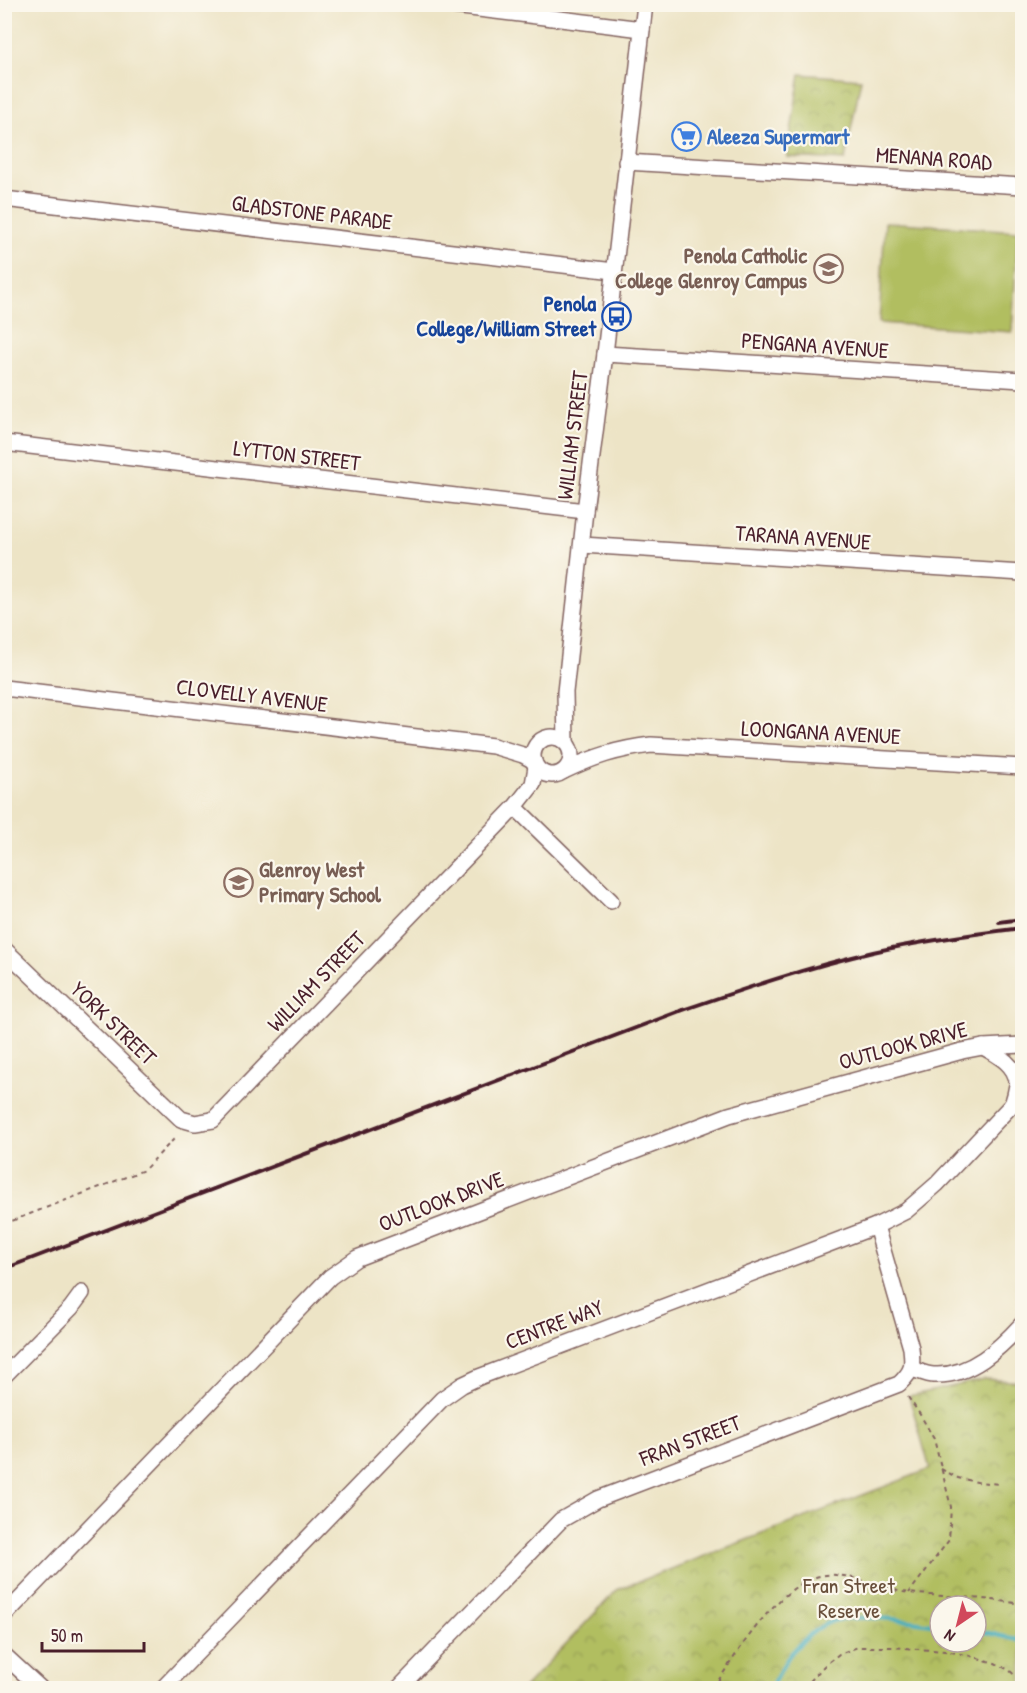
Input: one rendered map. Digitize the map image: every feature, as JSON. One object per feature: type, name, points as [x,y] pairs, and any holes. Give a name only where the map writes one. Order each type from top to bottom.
[{"type":"street","points":[[437,4],[642,29]]},
{"type":"street","name":"WILLIAM STREET","points":[[567,746],[565,692],[645,4]]},
{"type":"street","name":"MENANA ROAD","points":[[626,162],[1023,186]]},
{"type":"street","name":"GLADSTONE PARADE","points":[[4,199],[614,271]]},
{"type":"street","name":"PENGANA AVENUE","points":[[605,354],[1023,380]]},
{"type":"street","name":"LYTTON STREET","points":[[4,443],[585,511]]},
{"type":"street","name":"TARANA AVENUE","points":[[582,545],[1023,573]]},
{"type":"street","name":"CLOVELLY AVENUE","points":[[4,688],[494,746],[523,755],[535,764]]},
{"type":"street","name":"WILLIAM STREET","points":[[542,741],[556,724],[565,692]]},
{"type":"street","points":[[554,737],[567,746],[570,761],[561,772],[546,774],[535,764],[534,749],[542,741],[554,737]]},
{"type":"street","name":"CLOVELLY AVENUE","points":[[494,746],[542,741]]},
{"type":"street","name":"LOONGANA AVENUE","points":[[567,746],[592,752],[651,745],[1023,767]]},
{"type":"street","name":"LOONGANA AVENUE","points":[[561,772],[591,758],[618,750]]},
{"type":"street","name":"WILLIAM STREET","points":[[195,1123],[213,1120],[515,807],[533,784],[535,764]]},
{"type":"street","name":"WILLIAM STREET","points":[[515,807],[538,792],[561,772]]},
{"type":"street","points":[[515,807],[611,901]]},
{"type":"street","name":"YORK STREET","points":[[4,949],[182,1119],[195,1123]]},
{"type":"street","name":"OUTLOOK DRIVE","points":[[4,1616],[330,1277],[357,1258],[729,1115],[921,1061],[983,1047],[1023,1045]]},
{"type":"street","points":[[983,1047],[1005,1060],[1016,1076],[1017,1099]]},
{"type":"street","name":"CENTRE WAY","points":[[163,1689],[442,1399],[462,1385],[876,1226],[906,1211],[937,1184],[1017,1099]]},
{"type":"street","points":[[876,1226],[911,1348],[912,1369],[932,1375],[957,1372],[976,1364],[1000,1348],[1023,1324]]},
{"type":"street","points":[[4,1376],[71,1308],[82,1293]]},
{"type":"street","name":"FRAN STREET","points":[[399,1689],[561,1520],[580,1508],[598,1499],[899,1384],[912,1369]]},
{"type":"street","points":[[4,1655],[40,1689]]},
{"type":"path","points":[[4,1224],[144,1170],[176,1137]]},
{"type":"path","points":[[906,1394],[934,1439],[951,1507],[948,1540],[909,1593]]},
{"type":"path","points":[[941,1469],[958,1478],[1000,1484]]},
{"type":"path","points":[[714,1689],[748,1640],[785,1594],[817,1575],[844,1576],[909,1593],[1023,1604]]},
{"type":"path","points":[[804,1689],[824,1666],[839,1654],[858,1647],[891,1647],[967,1655],[995,1663],[1009,1670],[1023,1682]]},
{"type":"green space","points":[[800,74],[861,79],[845,160],[787,157]]},
{"type":"green space","points":[[885,222],[1018,231],[1012,332],[879,323]]},
{"type":"green space","name":"Fran Street Reserve","points":[[985,1379],[1022,1382],[1022,1688],[524,1688],[617,1590],[930,1469],[909,1396]]},
{"type":"waterway","points":[[770,1688],[792,1652],[801,1642],[831,1622],[848,1618],[874,1618],[928,1623]]},
{"type":"waterway","points":[[988,1633],[1022,1641]]},
{"type":"railway","points":[[999,922],[1022,919]]},
{"type":"railway","points":[[4,1269],[680,1011],[800,971],[873,952],[947,938],[1022,928]]},
{"type":"place","name":"Aleeza Supermart","points":[[686,136]]},
{"type":"place","name":"Penola Catholic College Glenroy Campus","points":[[828,268]]},
{"type":"place","name":"Penola College/William Street","points":[[617,316]]},
{"type":"place","name":"Glenroy West Primary School","points":[[238,882]]}]
